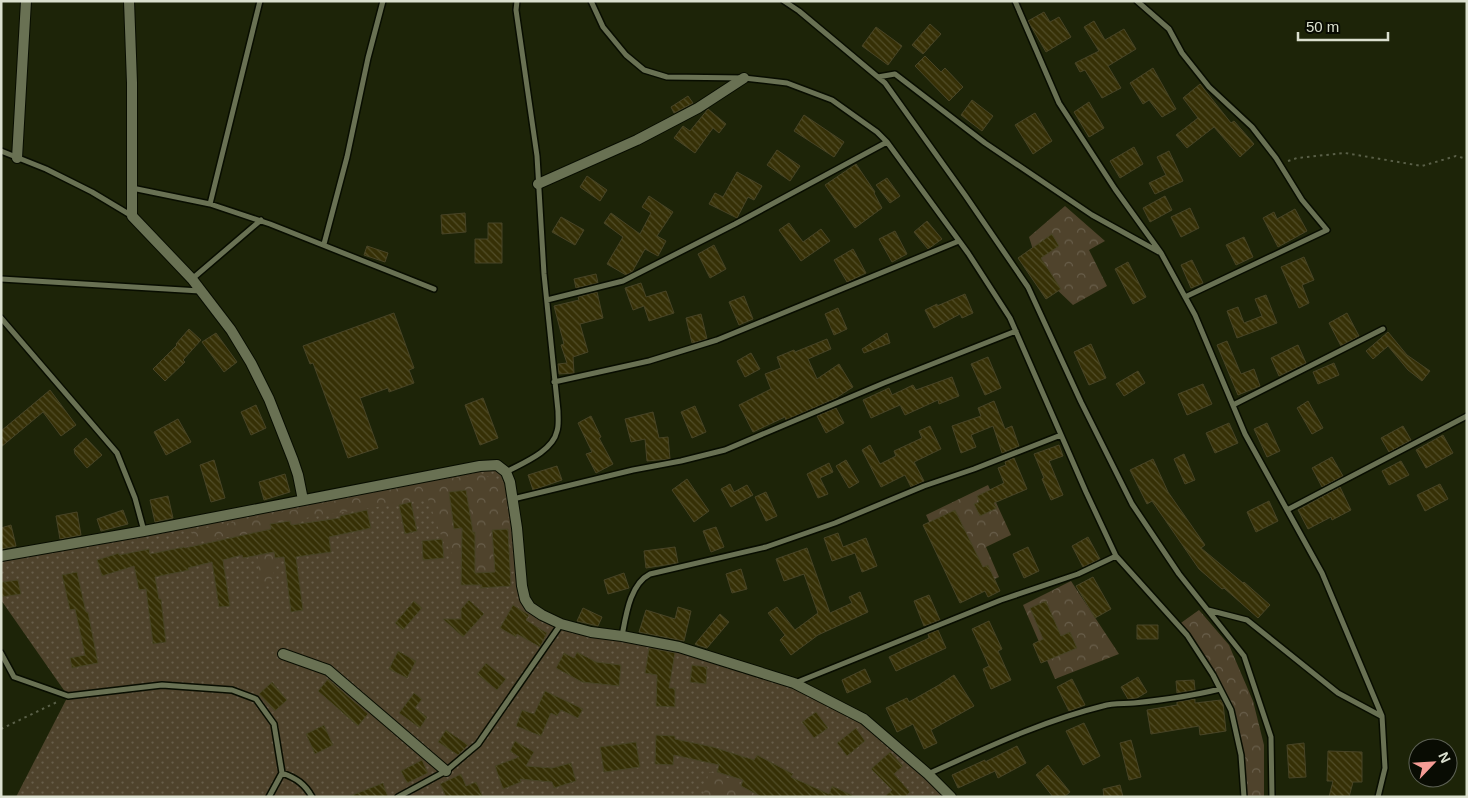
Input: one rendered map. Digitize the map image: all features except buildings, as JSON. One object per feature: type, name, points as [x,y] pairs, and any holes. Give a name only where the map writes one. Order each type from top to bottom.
[{"type":"street","points":[[17,158],[26,1]]},
{"type":"street","points":[[129,1],[132,83],[132,216],[192,279],[231,330],[265,392],[295,468],[303,500]]},
{"type":"street","points":[[538,184],[637,140],[672,122],[698,108],[744,78]]},
{"type":"street","points":[[1,556],[144,531],[480,466],[498,465],[506,472],[510,482],[522,586],[525,599],[530,607],[561,624],[591,632],[622,636],[679,648],[794,683],[864,719],[928,774],[951,797]]},
{"type":"street","points":[[283,654],[328,670],[446,770]]},
{"type":"lane","points":[[210,204],[260,1]]},
{"type":"lane","points":[[324,244],[347,157],[368,58],[383,1]]},
{"type":"lane","points":[[506,472],[547,448],[554,440],[558,430],[537,156],[517,1]]},
{"type":"lane","points":[[591,1],[603,27],[626,55],[644,70],[667,77],[744,78],[787,83],[832,100],[877,132],[886,142],[959,241],[1010,318],[1116,556],[1187,635],[1214,675],[1231,710],[1241,755],[1244,797]]},
{"type":"lane","points":[[784,1],[799,11],[885,83],[1028,287],[1081,402],[1132,504],[1179,574],[1244,656],[1271,737],[1272,797]]},
{"type":"lane","points":[[1014,1],[1060,103],[1115,189],[1161,253],[1195,315],[1245,434],[1322,573],[1382,716],[1385,768],[1378,797]]},
{"type":"lane","points":[[1137,1],[1169,29],[1187,60],[1210,87],[1252,127],[1280,165],[1302,200],[1327,230],[1185,297]]},
{"type":"lane","points":[[878,77],[895,74],[985,143],[1092,215],[1161,253]]},
{"type":"lane","points":[[547,300],[623,281],[735,224],[886,142]]},
{"type":"lane","points":[[1,151],[46,169],[92,192],[132,216]]},
{"type":"lane","points":[[132,188],[210,204],[261,220],[434,290]]},
{"type":"lane","points":[[192,279],[261,220]]},
{"type":"lane","points":[[554,382],[649,361],[717,340],[959,241]]},
{"type":"lane","points":[[1,279],[201,292]]},
{"type":"lane","points":[[1,318],[117,453],[135,498],[144,531]]},
{"type":"lane","points":[[1233,405],[1383,330]]},
{"type":"lane","points":[[513,499],[726,450],[884,383],[1016,331]]},
{"type":"lane","points":[[1287,510],[1467,416]]},
{"type":"lane","points":[[622,636],[627,612],[635,590],[644,577],[650,574],[766,547],[835,523],[924,486],[974,470],[1061,435]]},
{"type":"lane","points":[[794,683],[1001,600],[1078,574],[1116,556]]},
{"type":"lane","points":[[1208,610],[1247,620],[1338,693],[1382,716]]},
{"type":"lane","points":[[398,797],[446,770],[478,744],[561,624]]},
{"type":"lane","points":[[1,653],[14,677],[68,696],[162,685],[232,690],[256,699],[274,724],[282,773],[269,797]]},
{"type":"lane","points":[[928,774],[1020,733],[1067,716],[1106,705],[1193,696],[1220,689]]},
{"type":"lane","points":[[282,773],[295,778],[307,788],[312,797]]},
{"type":"path","points":[[1280,165],[1297,158],[1345,153],[1422,166],[1456,156],[1467,159]]},
{"type":"path","points":[[1,730],[68,696]]},
{"type":"green space","points":[[1065,206],[1105,241],[1089,250],[1107,286],[1073,305],[1052,285],[1034,253],[1029,237]]},
{"type":"green space","points":[[493,466],[505,473],[526,598],[543,615],[791,683],[863,721],[951,797],[16,797],[68,696],[1,600],[1,562]]},
{"type":"green space","points":[[482,475],[504,482],[515,571],[466,578],[440,533],[428,499],[299,519],[304,550],[281,550],[270,584],[259,587],[257,533],[192,542],[192,531],[435,480]]},
{"type":"green space","points":[[988,485],[1011,535],[986,547],[999,577],[963,594],[926,515]]},
{"type":"green space","points":[[1071,581],[1119,654],[1055,679],[1023,605]]},
{"type":"green space","points":[[1199,610],[1229,645],[1253,701],[1264,745],[1264,797],[1244,797],[1241,755],[1231,710],[1213,675],[1178,625]]},
{"type":"green space","points":[[709,772],[786,797],[703,797]]}]
